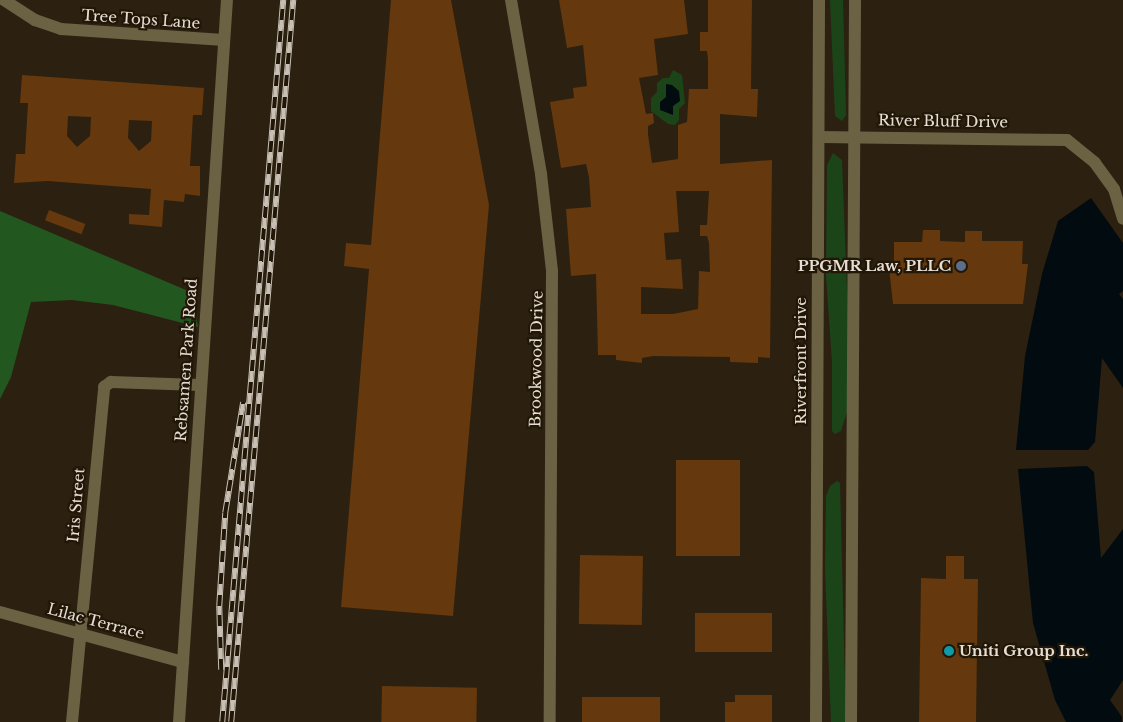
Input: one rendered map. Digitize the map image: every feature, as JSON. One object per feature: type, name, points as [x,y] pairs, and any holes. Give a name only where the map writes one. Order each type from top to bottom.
[{"type":"street","name":"Tree Tops Lane","points":[[4,0],[35,20],[61,29],[224,40]]},
{"type":"street","name":"Rebsamen Park Road","points":[[179,722],[199,385],[227,0]]},
{"type":"street","name":"Brookwood Drive","points":[[512,0],[541,174],[552,271],[550,722]]},
{"type":"street","name":"Riverfront Drive","points":[[816,722],[819,0]]},
{"type":"street","points":[[851,722],[855,0]]},
{"type":"street","name":"River Bluff Drive","points":[[819,137],[1067,140],[1090,156],[1114,189],[1123,219]]},
{"type":"street","name":"Iris Street","points":[[72,722],[104,387],[111,382],[199,385]]},
{"type":"street","name":"Lilac Terrace","points":[[0,612],[183,662]]},
{"type":"green space","points":[[830,0],[843,0],[846,115],[842,121],[835,116]]},
{"type":"green space","points":[[673,70],[682,75],[685,103],[679,109],[679,120],[675,125],[668,124],[651,111],[651,98],[657,92],[657,83],[663,78],[669,78]]},
{"type":"green space","points":[[833,153],[842,160],[848,317],[847,412],[841,431],[835,434],[832,431],[832,362],[826,276],[827,165]]},
{"type":"green space","points":[[0,211],[193,293],[198,327],[113,305],[72,300],[31,302],[11,377],[0,399]]},
{"type":"green space","points":[[837,481],[840,483],[846,722],[831,722],[825,569],[826,496],[830,486]]},
{"type":"shaded area","points":[[666,84],[672,85],[679,91],[680,101],[673,106],[673,115],[660,110],[660,102],[666,97]]},
{"type":"shaded area","points":[[1091,198],[1123,243],[1123,291],[1119,294],[1123,299],[1123,388],[1102,358],[1095,442],[1088,450],[1016,450],[1025,356],[1042,274],[1058,221]]},
{"type":"shaded area","points":[[1087,466],[1094,472],[1101,558],[1123,529],[1123,680],[1110,700],[1122,717],[1122,722],[1066,722],[1055,700],[1033,623],[1018,469]]},
{"type":"building","points":[[391,0],[451,0],[489,205],[453,616],[341,607],[369,269],[344,266],[346,243],[371,245]]},
{"type":"building","points":[[559,0],[684,0],[688,34],[654,39],[658,75],[639,78],[646,114],[653,113],[654,123],[648,126],[652,163],[678,159],[678,125],[687,122],[689,89],[708,89],[707,51],[700,51],[700,32],[708,32],[708,0],[752,0],[751,89],[758,89],[757,117],[720,114],[720,164],[772,160],[770,358],[758,357],[758,363],[730,362],[730,357],[653,356],[642,358],[642,363],[616,360],[616,355],[598,355],[596,274],[571,276],[566,209],[591,207],[589,177],[586,164],[561,168],[550,102],[574,98],[573,88],[587,86],[583,45],[567,48]],"holes":[[[676,191],[709,191],[707,225],[700,225],[700,236],[707,236],[709,243],[710,272],[699,271],[698,309],[673,314],[641,314],[641,287],[683,289],[681,259],[666,260],[664,233],[679,232]]]},
{"type":"building","points":[[22,75],[204,88],[202,115],[193,115],[190,166],[200,166],[200,196],[185,194],[184,202],[164,200],[162,227],[129,224],[129,214],[149,215],[151,189],[48,181],[14,183],[16,154],[25,154],[28,103],[20,103]],"holes":[[[68,116],[91,117],[90,136],[77,147],[67,136]],[[129,120],[152,121],[151,141],[139,151],[128,138]]]},
{"type":"building","points":[[49,210],[85,224],[81,234],[45,220]]},
{"type":"building","name":"PPGMR Law, PLLC","points":[[923,230],[940,230],[940,241],[965,242],[965,231],[982,231],[982,241],[1023,241],[1022,264],[1028,264],[1023,304],[893,304],[889,268],[894,268],[894,242],[922,242]]},
{"type":"building","points":[[676,460],[740,460],[740,556],[676,556]]},
{"type":"building","points":[[580,555],[643,556],[642,625],[579,624]]},
{"type":"building","name":"Uniti Group Inc.","points":[[946,556],[964,556],[964,579],[978,579],[976,722],[919,722],[921,578],[946,579]]},
{"type":"building","points":[[695,613],[772,613],[772,652],[695,652]]},
{"type":"building","points":[[382,686],[477,688],[476,722],[381,722]]},
{"type":"building","points":[[735,695],[772,695],[772,722],[725,722],[725,702],[735,702]]},
{"type":"building","points":[[582,697],[660,697],[660,722],[582,722]]},
{"type":"railway","points":[[222,722],[283,0]]},
{"type":"railway","points":[[231,722],[293,0]]},
{"type":"railway","points":[[221,670],[219,606],[225,513],[243,402]]},
{"type":"place","name":"PPGMR Law, PLLC","points":[[961,266]]},
{"type":"place","name":"Uniti Group Inc.","points":[[949,651]]}]
